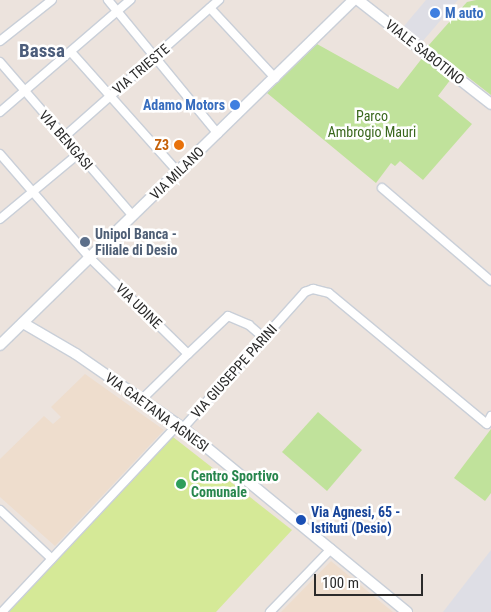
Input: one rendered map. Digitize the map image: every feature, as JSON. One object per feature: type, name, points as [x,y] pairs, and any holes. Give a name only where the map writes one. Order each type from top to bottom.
[{"type":"street","points":[[0,41],[52,0]]},
{"type":"street","points":[[108,0],[218,134]]},
{"type":"street","points":[[0,112],[130,0]]},
{"type":"street","name":"VIA TRIESTE","points":[[64,137],[110,95],[156,58],[219,0]]},
{"type":"street","name":"VIA MILANO","points":[[0,345],[353,0]]},
{"type":"street","name":"VIALE SABOTINO","points":[[358,0],[491,104]]},
{"type":"street","points":[[210,8],[275,78]]},
{"type":"street","points":[[71,52],[178,172]]},
{"type":"street","name":"VIA BENGASI","points":[[0,62],[23,91],[133,216]]},
{"type":"street","name":"VIA UDINE","points":[[0,154],[90,258],[188,354]]},
{"type":"street","points":[[0,219],[78,154]]},
{"type":"street","points":[[382,188],[491,281]]},
{"type":"street","name":"VIA GIUSEPPE PARINI","points":[[2,612],[173,430],[183,428],[263,337],[306,292],[314,289],[329,293],[487,424],[491,416]]},
{"type":"street","points":[[142,399],[228,316],[249,325],[263,337]]},
{"type":"street","name":"VIA GAETANA AGNESI","points":[[23,323],[142,399],[183,428],[407,612]]},
{"type":"street","points":[[0,510],[52,558]]},
{"type":"street","points":[[270,612],[331,549]]},
{"type":"shaded area","points":[[426,0],[458,0],[422,42],[404,26]]},
{"type":"shaded area","points":[[85,374],[164,430],[55,546],[0,497],[0,459],[44,416],[53,424],[61,417],[51,407]]},
{"type":"shaded area","points":[[491,550],[491,612],[443,612]]},
{"type":"shaded area","points":[[331,561],[393,612],[281,612]]},
{"type":"green space","points":[[491,0],[491,95],[428,46],[467,2]]},
{"type":"green space","name":"Parco Ambrogio Mauri","points":[[317,44],[398,89],[423,57],[451,79],[438,96],[472,124],[423,180],[400,161],[395,166],[391,163],[376,183],[267,93]]},
{"type":"green space","points":[[318,412],[362,450],[327,491],[282,452]]},
{"type":"green space","points":[[491,429],[491,493],[485,501],[454,478]]},
{"type":"green space","name":"Centro Sportivo Comunale","points":[[173,437],[292,530],[216,612],[7,612]]},
{"type":"place","name":"M auto","points":[[435,13]]},
{"type":"place","name":"Adamo Motors","points":[[235,105]]},
{"type":"place","name":"Z3","points":[[179,145]]},
{"type":"place","name":"Unipol Banca - Filiale di Desio","points":[[85,242]]},
{"type":"place","name":"Centro Sportivo Comunale","points":[[181,484]]},
{"type":"place","name":"Via Agnesi, 65 - Istituti (Desio)","points":[[301,520]]},
{"type":"district","name":"Bassa","points":[[42,51]]}]
